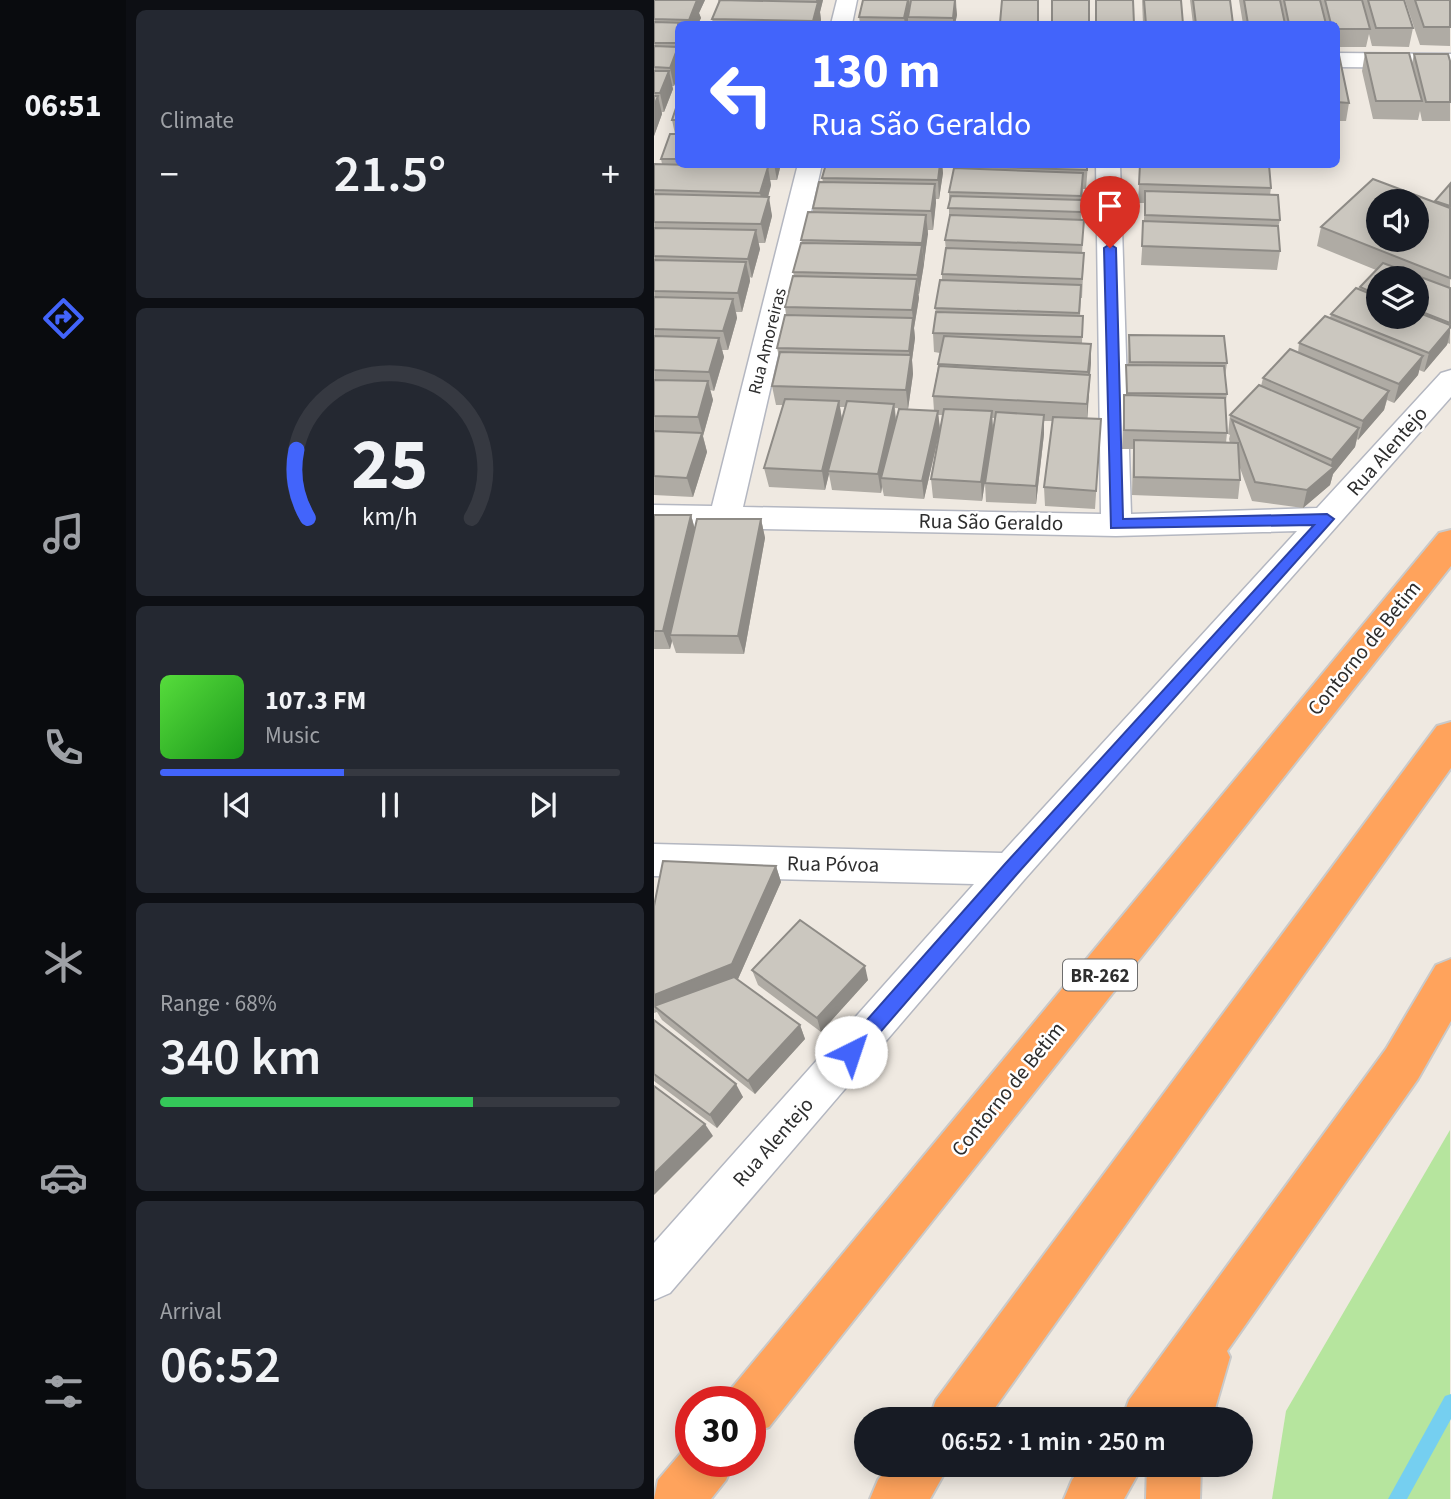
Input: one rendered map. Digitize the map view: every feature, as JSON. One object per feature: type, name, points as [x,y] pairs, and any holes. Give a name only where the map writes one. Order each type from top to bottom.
[{"type":"highway","name":"Contorno de Betim","points":[[766,1388],[1450,542]]},
{"type":"highway","points":[[964,1407],[1450,737]]},
{"type":"highway","points":[[1157,1407],[1402,1064],[1450,979]]},
{"type":"highway","points":[[1190,1407],[1211,1331]]},
{"type":"highway","points":[[677,1499],[694,1477]]},
{"type":"highway","points":[[897,1499],[913,1477]]},
{"type":"highway","points":[[1091,1499],[1107,1477]]},
{"type":"highway","points":[[1173,1499],[1174,1477]]},
{"type":"street","points":[[843,21],[847,0]]},
{"type":"street","points":[[1340,60],[1450,61]]},
{"type":"street","name":"Rua Amoreiras","points":[[725,517],[809,168]]},
{"type":"street","points":[[1108,168],[1116,524]]},
{"type":"street","name":"Rua Alentejo","points":[[654,1277],[1011,869],[1450,379]]},
{"type":"street","name":"Rua São Geraldo","points":[[654,516],[1116,524],[1327,519]]},
{"type":"street","name":"Rua Póvoa","points":[[654,860],[1011,869]]},
{"type":"green space","points":[[1450,1130],[1450,1499],[1272,1499],[1286,1411]]},
{"type":"building","points":[[654,0],[697,0],[689,20],[654,19]]},
{"type":"building","points":[[720,0],[818,2],[813,21],[712,19]]},
{"type":"building","points":[[863,0],[908,0],[904,18],[859,17]]},
{"type":"building","points":[[911,0],[955,0],[953,18],[908,17]]},
{"type":"building","points":[[1002,0],[1038,0],[1038,21],[1000,21]]},
{"type":"building","points":[[1052,0],[1089,0],[1089,21],[1052,21]]},
{"type":"building","points":[[1096,0],[1133,0],[1134,21],[1096,21]]},
{"type":"building","points":[[1144,0],[1181,0],[1183,21],[1146,21]]},
{"type":"building","points":[[1193,0],[1230,0],[1233,21],[1196,21]]},
{"type":"building","points":[[1244,0],[1280,0],[1284,21],[1248,21]]},
{"type":"building","points":[[1284,0],[1320,0],[1325,21],[1288,21]]},
{"type":"building","points":[[1325,0],[1362,0],[1370,29],[1340,29],[1340,21],[1330,21]]},
{"type":"building","points":[[1368,0],[1404,0],[1413,28],[1376,28]]},
{"type":"building","points":[[1415,0],[1450,0],[1450,27],[1424,27]]},
{"type":"building","points":[[654,22],[675,23],[675,43],[654,43]]},
{"type":"building","points":[[654,46],[675,47],[670,68],[654,67]]},
{"type":"building","points":[[1365,53],[1409,53],[1422,101],[1376,101]]},
{"type":"building","points":[[1414,54],[1448,54],[1450,102],[1426,102]]},
{"type":"building","points":[[1340,60],[1349,103],[1340,102]]},
{"type":"building","points":[[654,71],[669,71],[660,93],[654,93]]},
{"type":"building","points":[[670,134],[675,134],[675,159],[661,159]]},
{"type":"building","points":[[654,164],[675,165],[675,168],[768,168],[760,193],[654,190]]},
{"type":"building","points":[[825,168],[940,168],[938,180],[822,178]]},
{"type":"building","points":[[954,168],[1083,173],[1081,196],[949,192]]},
{"type":"building","points":[[1022,168],[1087,168],[1087,170]]},
{"type":"building","points":[[1140,168],[1269,168],[1271,188],[1139,184]]},
{"type":"building","points":[[1373,179],[1400,189],[1366,189],[1366,245],[1321,227]]},
{"type":"building","points":[[819,182],[935,184],[931,211],[813,208]]},
{"type":"building","points":[[1450,184],[1450,206],[1435,201]]},
{"type":"building","points":[[1145,191],[1278,195],[1280,220],[1145,215]]},
{"type":"building","points":[[654,194],[769,197],[761,224],[654,222]]},
{"type":"building","points":[[951,196],[1082,200],[1081,212],[948,208]]},
{"type":"building","points":[[1429,200],[1450,208],[1450,278],[1429,270],[1429,266],[1420,266],[1384,252],[1429,252]]},
{"type":"building","points":[[808,212],[926,215],[922,243],[801,240]]},
{"type":"building","points":[[950,215],[1084,220],[1082,245],[945,240]]},
{"type":"building","points":[[1143,221],[1278,226],[1280,251],[1142,246]]},
{"type":"building","points":[[654,228],[756,230],[748,259],[654,256]]},
{"type":"building","points":[[801,243],[922,245],[917,275],[793,272]]},
{"type":"building","points":[[946,248],[1084,253],[1082,279],[942,274]]},
{"type":"building","points":[[654,260],[746,262],[738,293],[654,291]]},
{"type":"building","points":[[793,276],[917,279],[912,310],[785,307]]},
{"type":"building","points":[[940,280],[1081,285],[1079,313],[935,308]]},
{"type":"building","points":[[1429,280],[1450,288],[1450,323],[1429,315]]},
{"type":"building","points":[[1356,288],[1366,292],[1366,328],[1331,314]]},
{"type":"building","points":[[654,297],[733,299],[723,331],[654,329]]},
{"type":"building","points":[[936,312],[1083,316],[1082,337],[933,333]]},
{"type":"building","points":[[785,315],[913,318],[909,351],[777,348]]},
{"type":"building","points":[[1325,316],[1423,356],[1399,384],[1299,343]]},
{"type":"building","points":[[1429,317],[1450,325],[1429,353],[1369,329],[1429,329]]},
{"type":"building","points":[[1129,335],[1224,336],[1227,363],[1130,362]]},
{"type":"building","points":[[654,336],[719,338],[709,372],[654,370]]},
{"type":"building","points":[[944,336],[1091,344],[1088,372],[938,364]]},
{"type":"building","points":[[1290,349],[1389,391],[1363,421],[1263,378]]},
{"type":"building","points":[[780,352],[911,355],[906,390],[772,386]]},
{"type":"building","points":[[1126,365],[1224,366],[1227,394],[1127,393]]},
{"type":"building","points":[[939,366],[1090,375],[1087,404],[933,396]]},
{"type":"building","points":[[654,380],[708,381],[698,417],[654,416]]},
{"type":"building","points":[[1259,385],[1359,428],[1332,460],[1230,415]]},
{"type":"building","points":[[1124,395],[1225,398],[1227,433],[1124,430]]},
{"type":"building","points":[[785,399],[839,401],[822,471],[764,468]]},
{"type":"building","points":[[847,401],[894,404],[878,474],[828,471]]},
{"type":"building","points":[[899,409],[938,411],[922,481],[881,478]]},
{"type":"building","points":[[944,409],[992,411],[981,482],[931,479]]},
{"type":"building","points":[[996,412],[1044,415],[1036,486],[985,483]]},
{"type":"building","points":[[1053,417],[1101,419],[1096,491],[1044,487]]},
{"type":"building","points":[[1232,420],[1334,467],[1307,490],[1255,482]]},
{"type":"building","points":[[654,431],[702,433],[687,478],[654,476]]},
{"type":"building","points":[[1134,440],[1238,443],[1240,480],[1134,477]]},
{"type":"building","points":[[654,515],[691,515],[663,631],[654,631]]},
{"type":"building","points":[[697,519],[761,519],[738,636],[670,635]]},
{"type":"building","points":[[663,861],[776,866],[732,964],[654,995],[654,906]]},
{"type":"building","points":[[800,920],[865,966],[817,1018],[752,970]]},
{"type":"building","points":[[734,977],[800,1025],[748,1081],[654,1006]]},
{"type":"building","points":[[654,1020],[736,1084],[710,1115],[654,1074]]},
{"type":"building","points":[[654,1086],[705,1124],[654,1174]]},
{"type":"waterway","points":[[1397,1499],[1451,1402]]},
{"type":"route","points":[[851,1052],[1011,869],[1327,519],[1116,524],[1110,248]]}]
